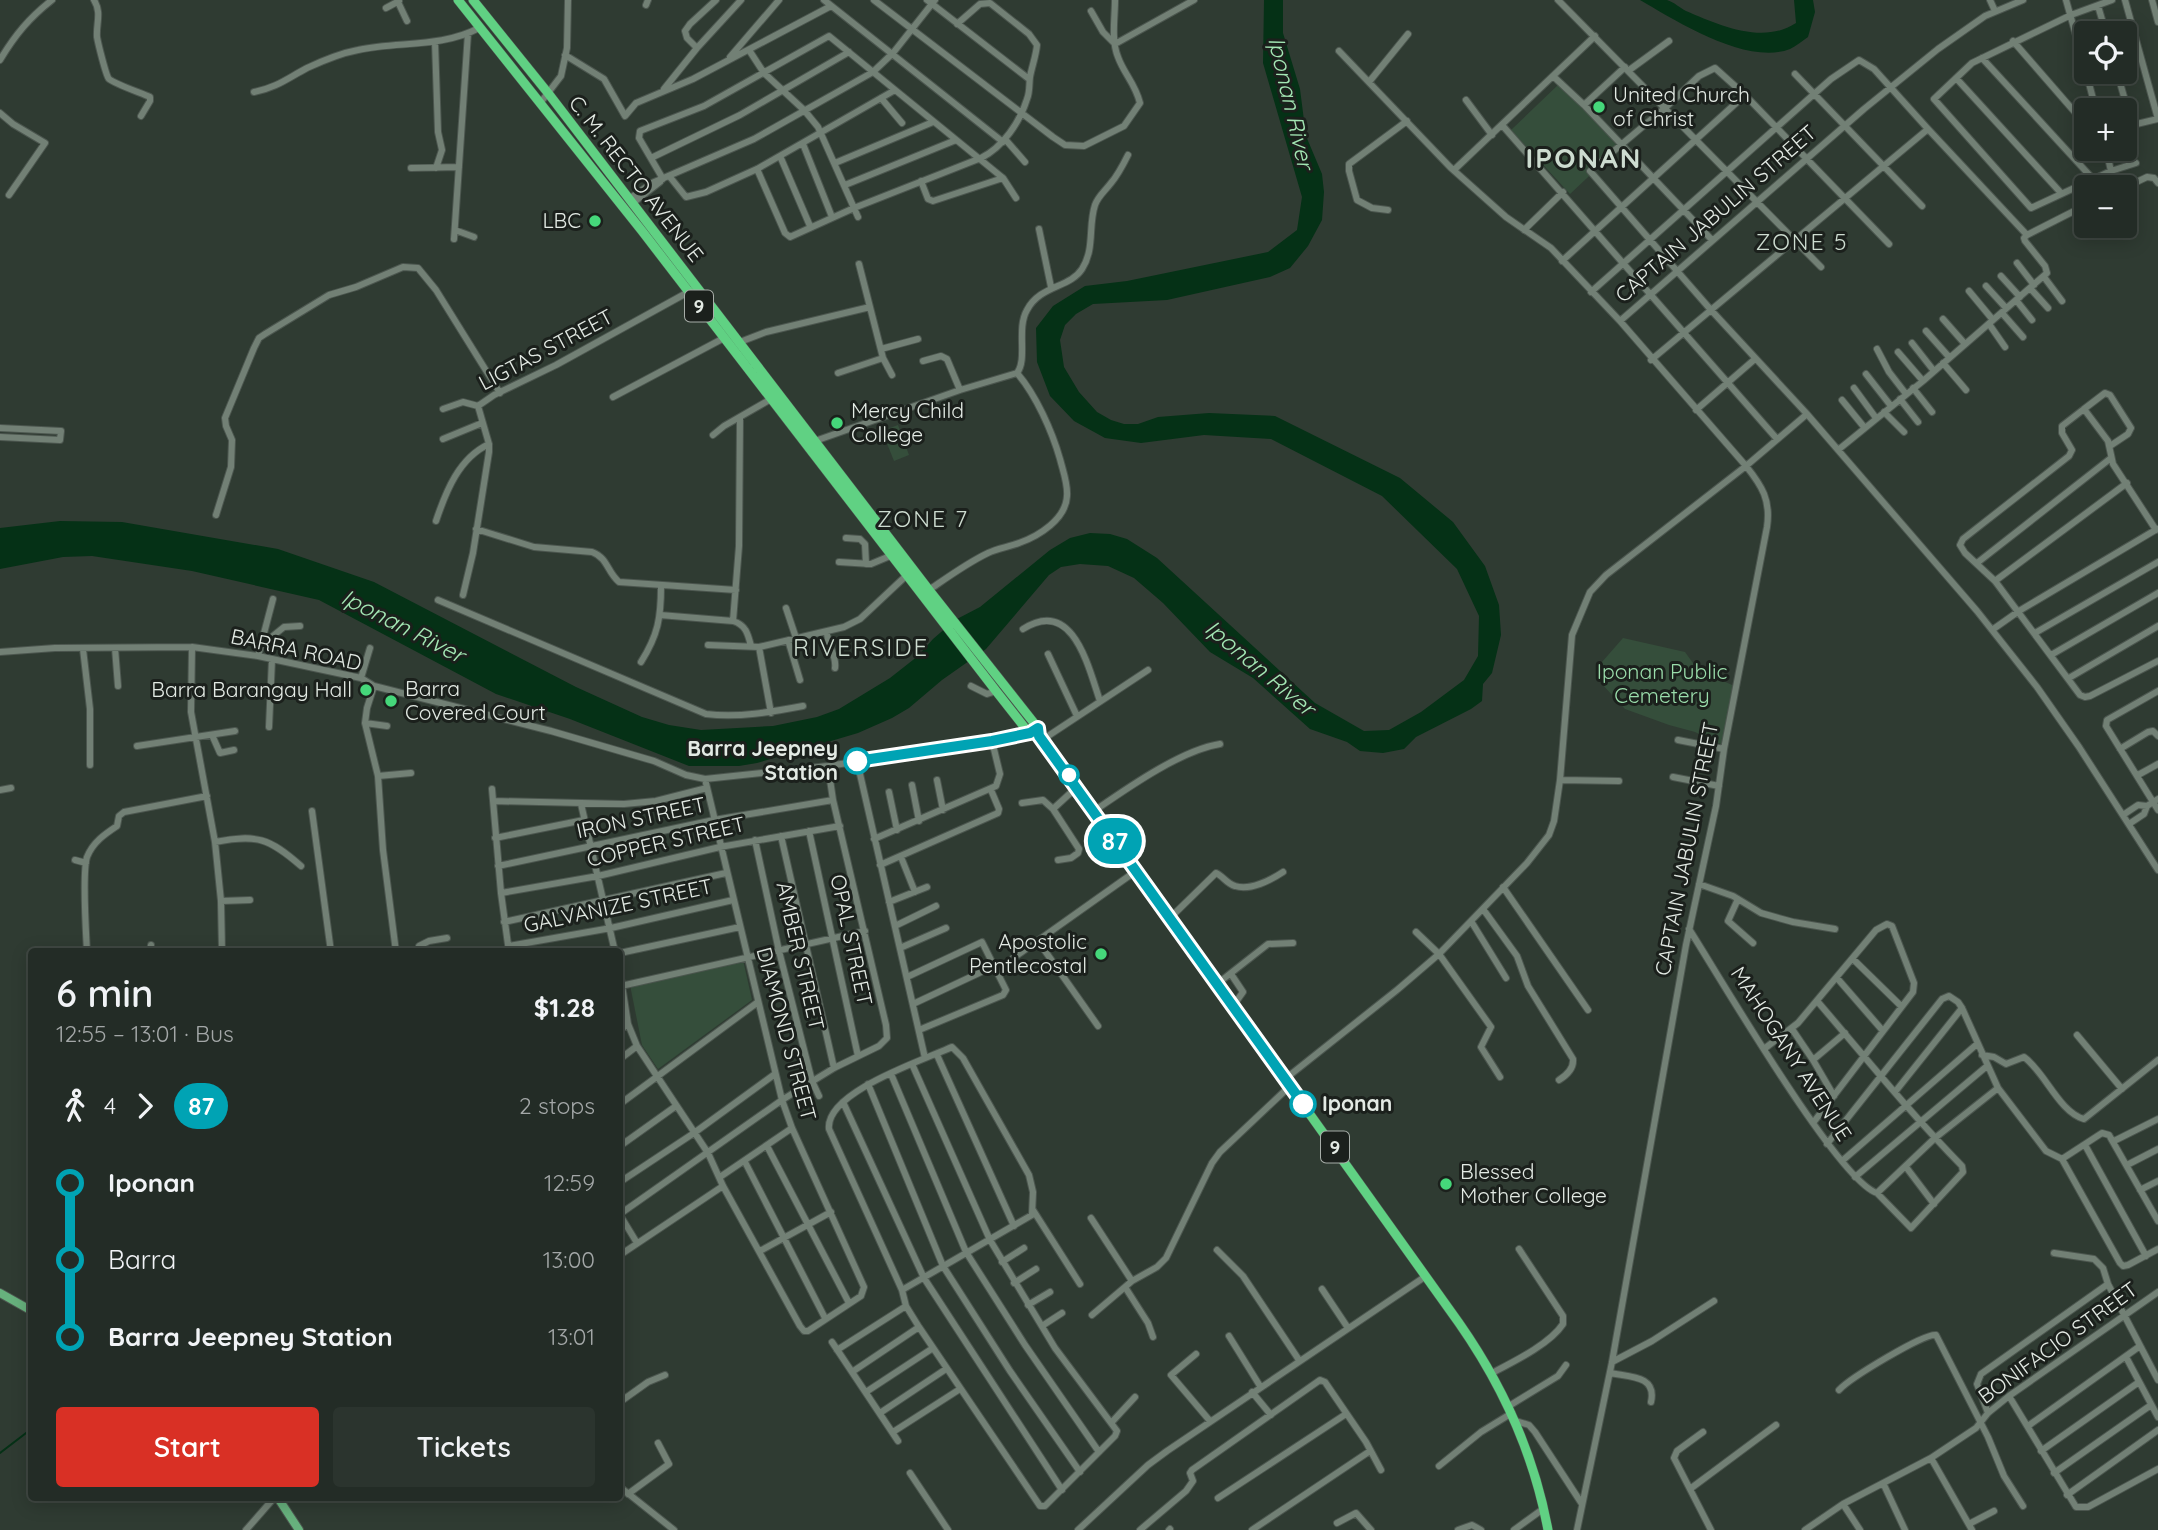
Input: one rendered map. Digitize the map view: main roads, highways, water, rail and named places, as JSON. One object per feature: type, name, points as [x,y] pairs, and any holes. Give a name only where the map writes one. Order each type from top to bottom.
[{"type":"highway","name":"C. M. RECTO AVENUE","points":[[458,0],[541,102],[890,556],[929,590],[939,611],[977,668],[1037,734]]},
{"type":"highway","name":"C. M. RECTO AVENUE","points":[[473,0],[740,342],[909,573],[996,676],[1037,734]]},
{"type":"highway","name":"9","points":[[1037,734],[1288,1082],[1492,1373],[1526,1445],[1548,1530]]},
{"type":"main road","points":[[0,1293],[28,1309]]},
{"type":"main road","points":[[278,1501],[299,1530]]},
{"type":"water","name":"Iponan River","points":[[1264,0],[1283,0],[1283,33],[1300,89],[1306,136],[1322,174],[1322,220],[1308,246],[1290,268],[1270,277],[1167,300],[1093,304],[1076,314],[1065,325],[1060,340],[1064,367],[1079,392],[1097,412],[1124,424],[1138,424],[1158,417],[1209,413],[1275,416],[1400,478],[1453,522],[1485,566],[1499,605],[1501,635],[1492,673],[1483,684],[1482,701],[1416,737],[1404,749],[1383,753],[1360,751],[1347,742],[1310,729],[1253,678],[1210,652],[1163,603],[1134,578],[1108,566],[1080,564],[1061,567],[1049,575],[986,649],[892,718],[858,733],[739,766],[689,766],[570,719],[496,694],[319,600],[192,571],[92,556],[63,557],[0,569],[0,528],[60,521],[122,522],[278,549],[374,582],[576,687],[642,717],[701,730],[773,726],[817,717],[839,709],[890,678],[918,656],[955,620],[980,607],[1050,550],[1070,538],[1090,533],[1110,534],[1127,539],[1157,558],[1315,703],[1364,731],[1389,730],[1421,712],[1464,680],[1478,656],[1479,616],[1457,569],[1382,496],[1271,439],[1204,435],[1141,443],[1105,438],[1074,421],[1050,396],[1037,362],[1036,328],[1053,306],[1085,286],[1127,281],[1268,252],[1297,230],[1302,197],[1263,63]]},
{"type":"water","points":[[1640,0],[1667,0],[1712,22],[1755,33],[1783,29],[1796,23],[1794,0],[1813,0],[1815,12],[1808,37],[1790,49],[1773,53],[1733,47],[1712,39]]},
{"type":"waterway","points":[[0,1453],[28,1432]]},
{"type":"place","name":"United Church of Christ","points":[[1599,107]]},
{"type":"place","name":"LBC","points":[[595,221]]},
{"type":"place","name":"Mercy Child College","points":[[837,423]]},
{"type":"place","name":"Barra Barangay Hall","points":[[366,690]]},
{"type":"place","name":"Barra Covered Court","points":[[391,701]]},
{"type":"place","name":"Barra Jeepney Station","points":[[857,761]]},
{"type":"place","name":"Apostolic Pentlecostal","points":[[1101,954]]},
{"type":"place","name":"Iponan","points":[[1303,1104]]},
{"type":"place","name":"Blessed Mother College","points":[[1446,1184]]},
{"type":"district","name":"IPONAN","points":[[1584,158]]},
{"type":"district","name":"ZONE 5","points":[[1802,242]]},
{"type":"district","name":"ZONE 7","points":[[923,519]]},
{"type":"district","name":"RIVERSIDE","points":[[861,648]]},
{"type":"park label","name":"Iponan Public Cemetery","points":[[1662,684]]}]
